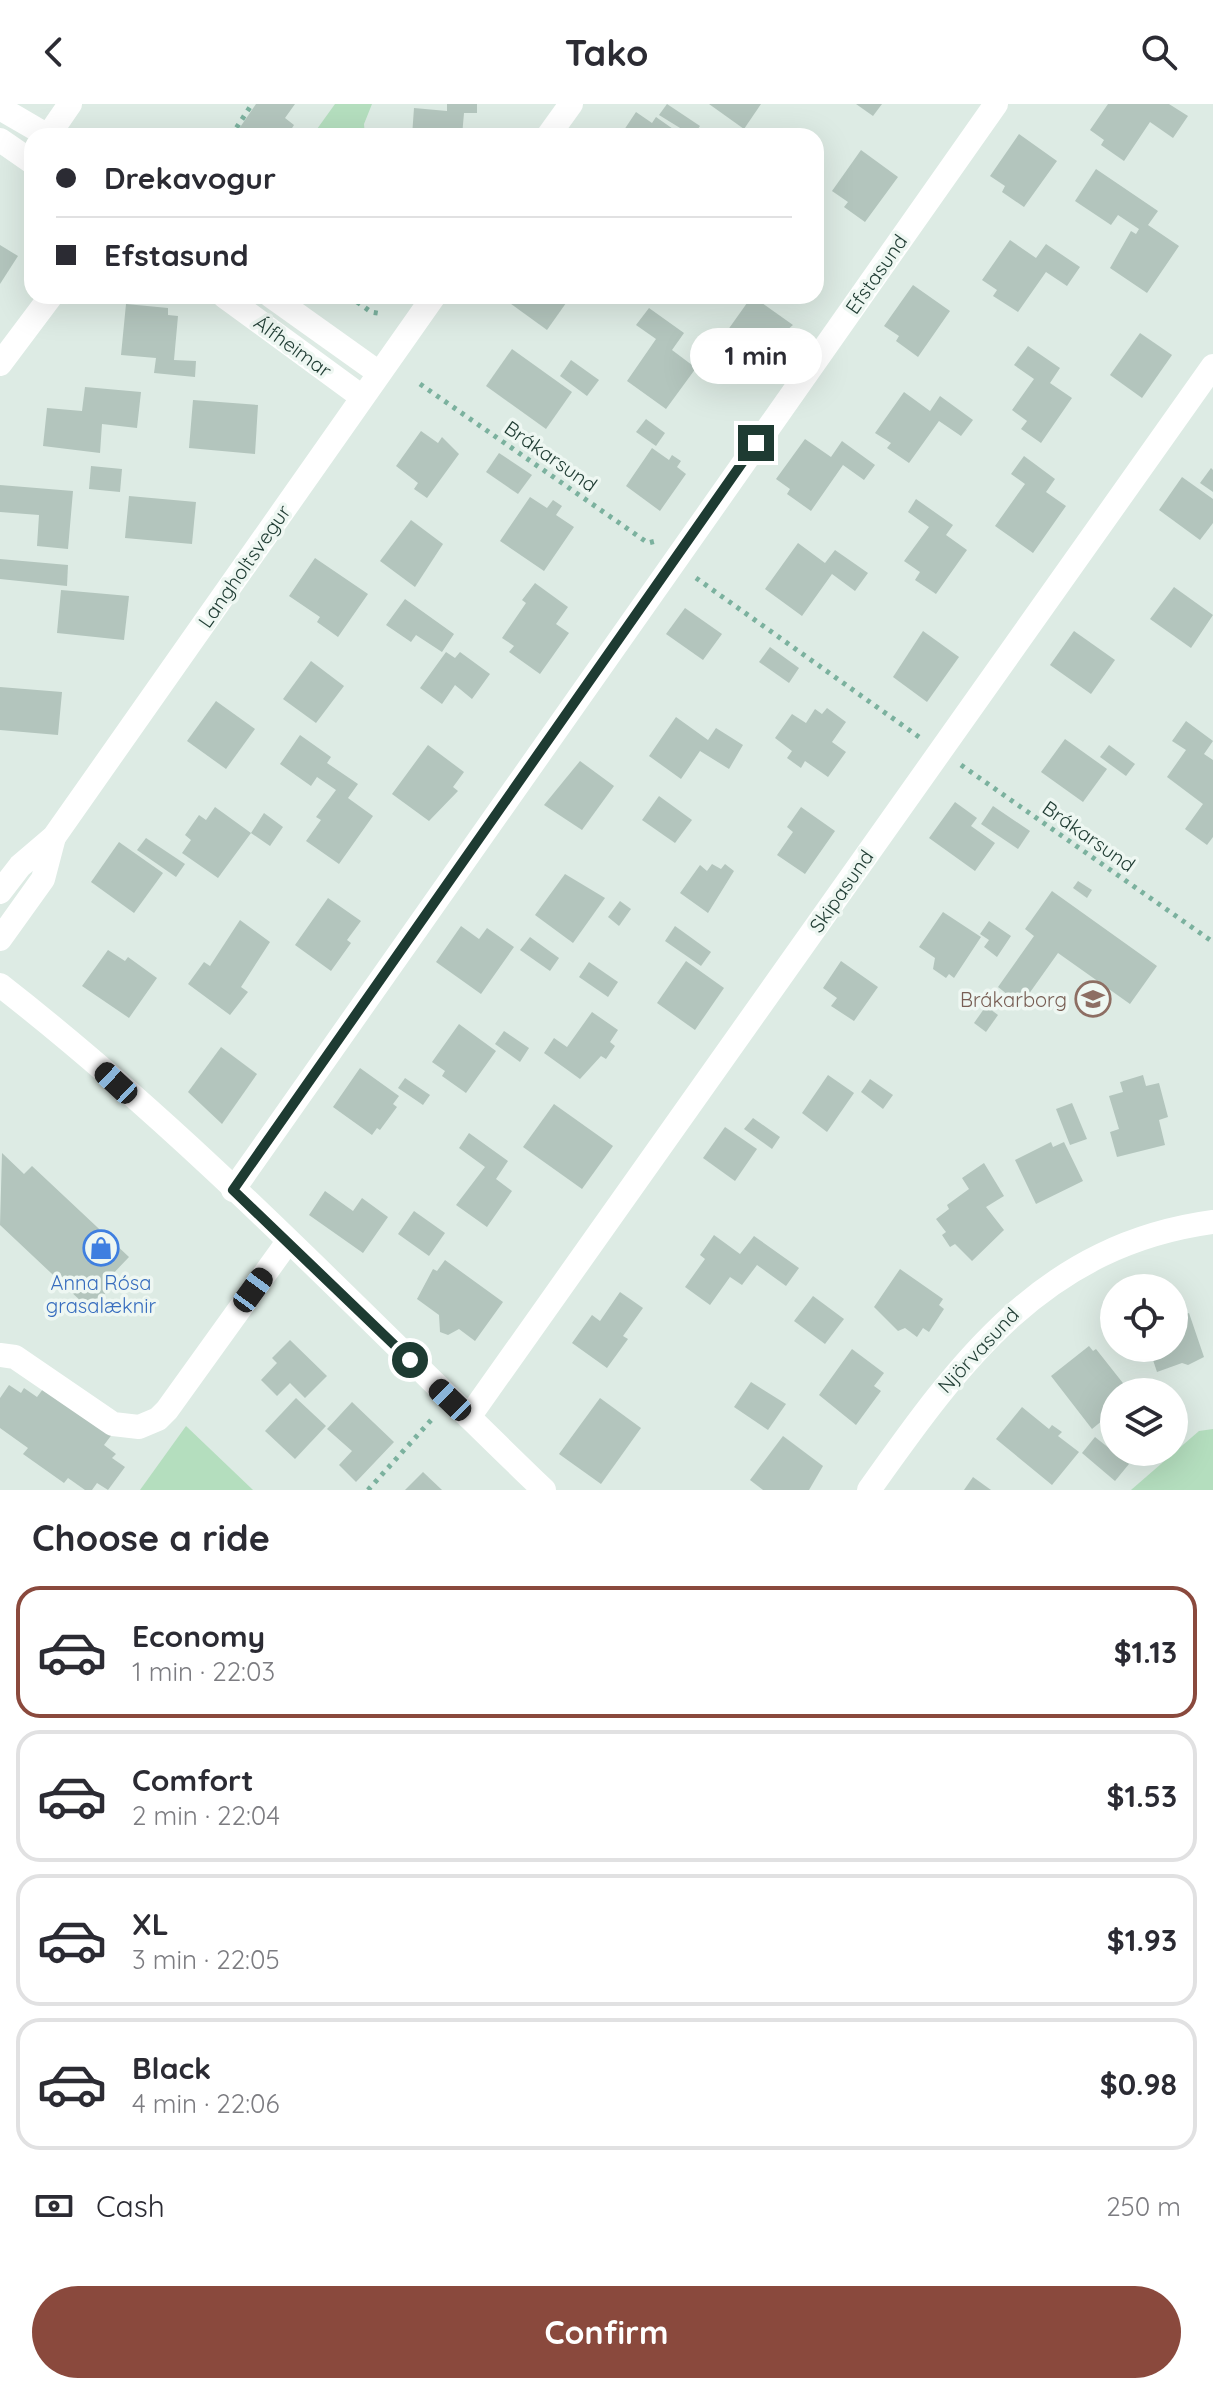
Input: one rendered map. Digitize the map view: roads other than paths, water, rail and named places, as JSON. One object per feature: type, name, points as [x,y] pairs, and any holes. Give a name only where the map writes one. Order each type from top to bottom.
[{"type":"street","points":[[54,128],[70,104]]},
{"type":"street","points":[[554,128],[571,104]]},
{"type":"street","name":"Efstasund","points":[[233,1190],[996,104]]},
{"type":"street","points":[[0,108],[34,128]]},
{"type":"street","points":[[0,140],[24,156]]},
{"type":"street","points":[[0,364],[45,304]]},
{"type":"street","name":"Álfheimar","points":[[235,304],[362,397]]},
{"type":"street","name":"Álfheimar","points":[[282,304],[379,373]]},
{"type":"street","name":"Langholtsvegur","points":[[0,892],[20,866],[54,837],[428,304]]},
{"type":"street","name":"Skipasund","points":[[469,1417],[1213,366]]},
{"type":"street","name":"Langholtsvegur","points":[[0,939],[43,879],[54,837]]},
{"type":"street","points":[[0,985],[70,1040],[233,1190],[544,1490]]},
{"type":"street","name":"Njörvasund","points":[[869,1490],[936,1395],[996,1327],[1026,1300],[1071,1270],[1132,1241],[1213,1222]]},
{"type":"street","points":[[0,1355],[15,1357],[113,1424],[147,1425],[167,1410],[287,1243]]},
{"type":"place","name":"Brákarborg","points":[[1093,999]]},
{"type":"place","name":"Anna Rósa grasalæknir","points":[[101,1248]]}]
